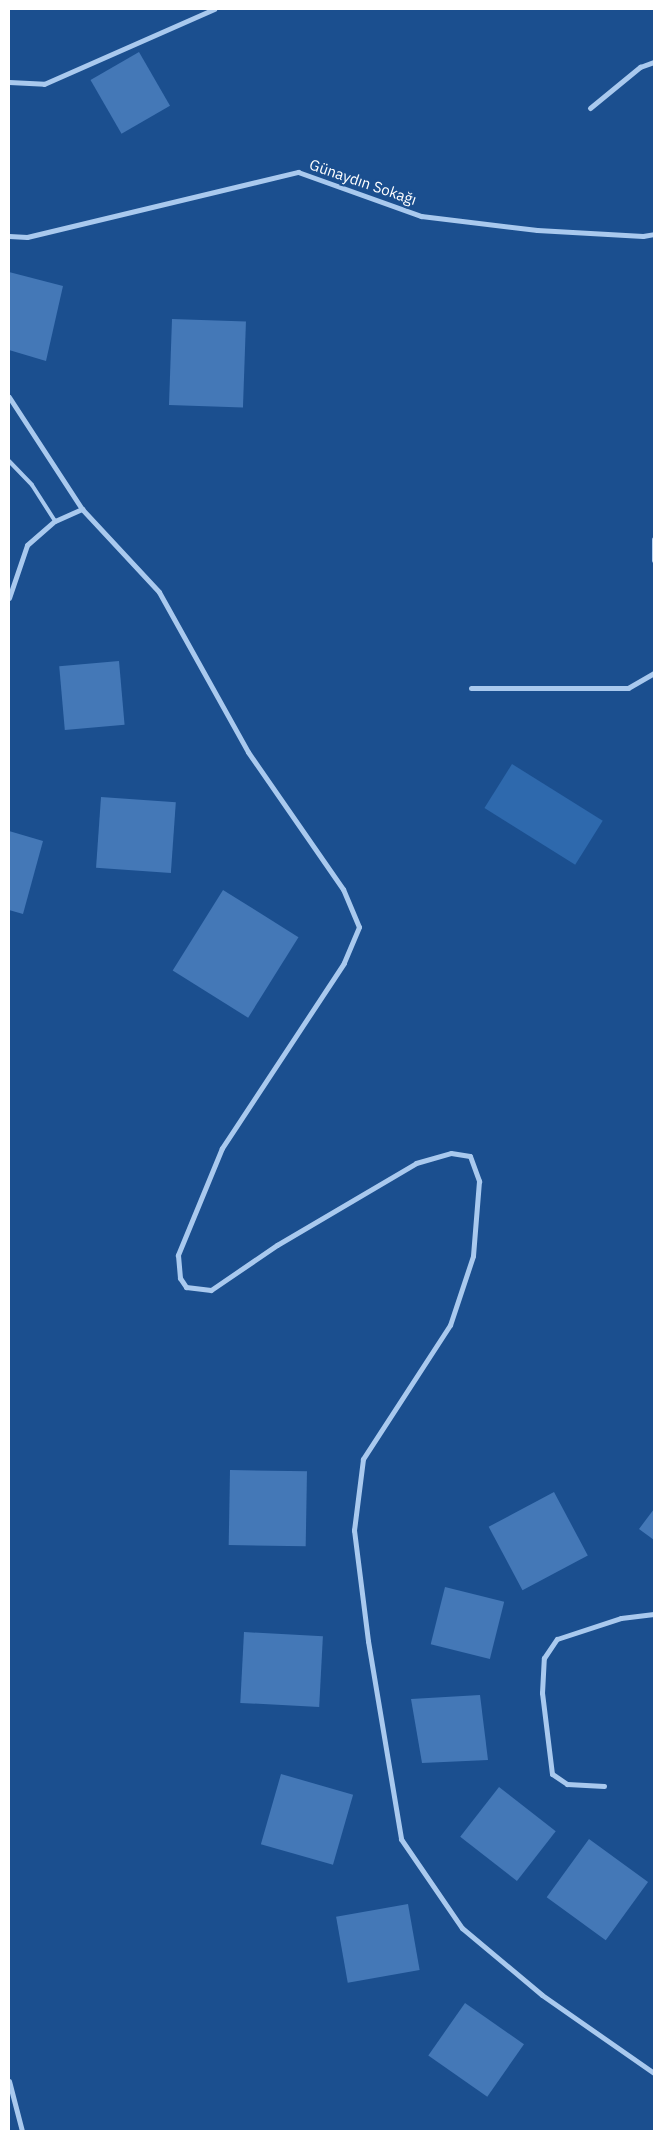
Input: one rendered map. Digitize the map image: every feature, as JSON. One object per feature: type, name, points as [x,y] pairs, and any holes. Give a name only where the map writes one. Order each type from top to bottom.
[{"type":"street","points":[[9,82],[44,84],[214,9]]},
{"type":"street","points":[[590,108],[640,67],[654,62]]},
{"type":"street","name":"Günaydın Sokağı","points":[[9,236],[27,237],[298,172],[421,216],[537,230],[643,236],[654,234]]},
{"type":"street","points":[[9,397],[82,508],[158,592],[248,752],[343,889],[359,927],[344,963],[222,1148],[178,1255],[180,1278],[186,1287],[211,1290],[277,1245],[416,1163],[451,1153],[470,1156],[479,1181],[473,1256],[450,1325],[363,1459],[354,1530],[368,1641],[401,1839],[462,1928],[542,1995],[654,2073]]},
{"type":"street","points":[[9,598],[28,545],[55,521],[82,508]]},
{"type":"street","points":[[654,539],[654,560]]},
{"type":"street","points":[[471,688],[628,688],[654,673]]},
{"type":"street","points":[[604,1786],[567,1784],[552,1774],[542,1693],[544,1658],[557,1639],[621,1618],[654,1614]]},
{"type":"street","points":[[9,2081],[22,2131]]},
{"type":"lane","points":[[9,461],[32,485],[55,521]]},
{"type":"shaded area","points":[[512,764],[603,821],[575,865],[484,808]]},
{"type":"building","points":[[139,52],[170,106],[122,134],[91,80]]},
{"type":"building","points":[[9,272],[63,286],[46,361],[9,350]]},
{"type":"building","points":[[172,319],[246,322],[243,408],[169,405]]},
{"type":"building","points":[[119,661],[125,725],[65,730],[59,666]]},
{"type":"building","points":[[101,797],[176,802],[171,873],[96,868]]},
{"type":"building","points":[[9,831],[43,841],[23,914],[9,910]]},
{"type":"building","points":[[223,890],[298,937],[248,1018],[173,971]]},
{"type":"building","points":[[230,1470],[307,1471],[306,1546],[229,1545]]},
{"type":"building","points":[[554,1492],[588,1556],[522,1590],[489,1527]]},
{"type":"building","points":[[654,1509],[654,1540],[639,1529]]},
{"type":"building","points":[[445,1587],[504,1602],[490,1659],[431,1644]]},
{"type":"building","points":[[244,1632],[323,1636],[319,1707],[240,1703]]},
{"type":"building","points":[[480,1695],[488,1760],[422,1763],[411,1699]]},
{"type":"building","points":[[281,1774],[353,1795],[333,1865],[261,1844]]},
{"type":"building","points":[[499,1787],[556,1831],[517,1881],[460,1837]]},
{"type":"building","points":[[589,1839],[648,1882],[606,1940],[547,1897]]},
{"type":"building","points":[[408,1904],[420,1970],[348,1983],[336,1917]]},
{"type":"building","points":[[465,2003],[524,2044],[487,2097],[428,2055]]}]
